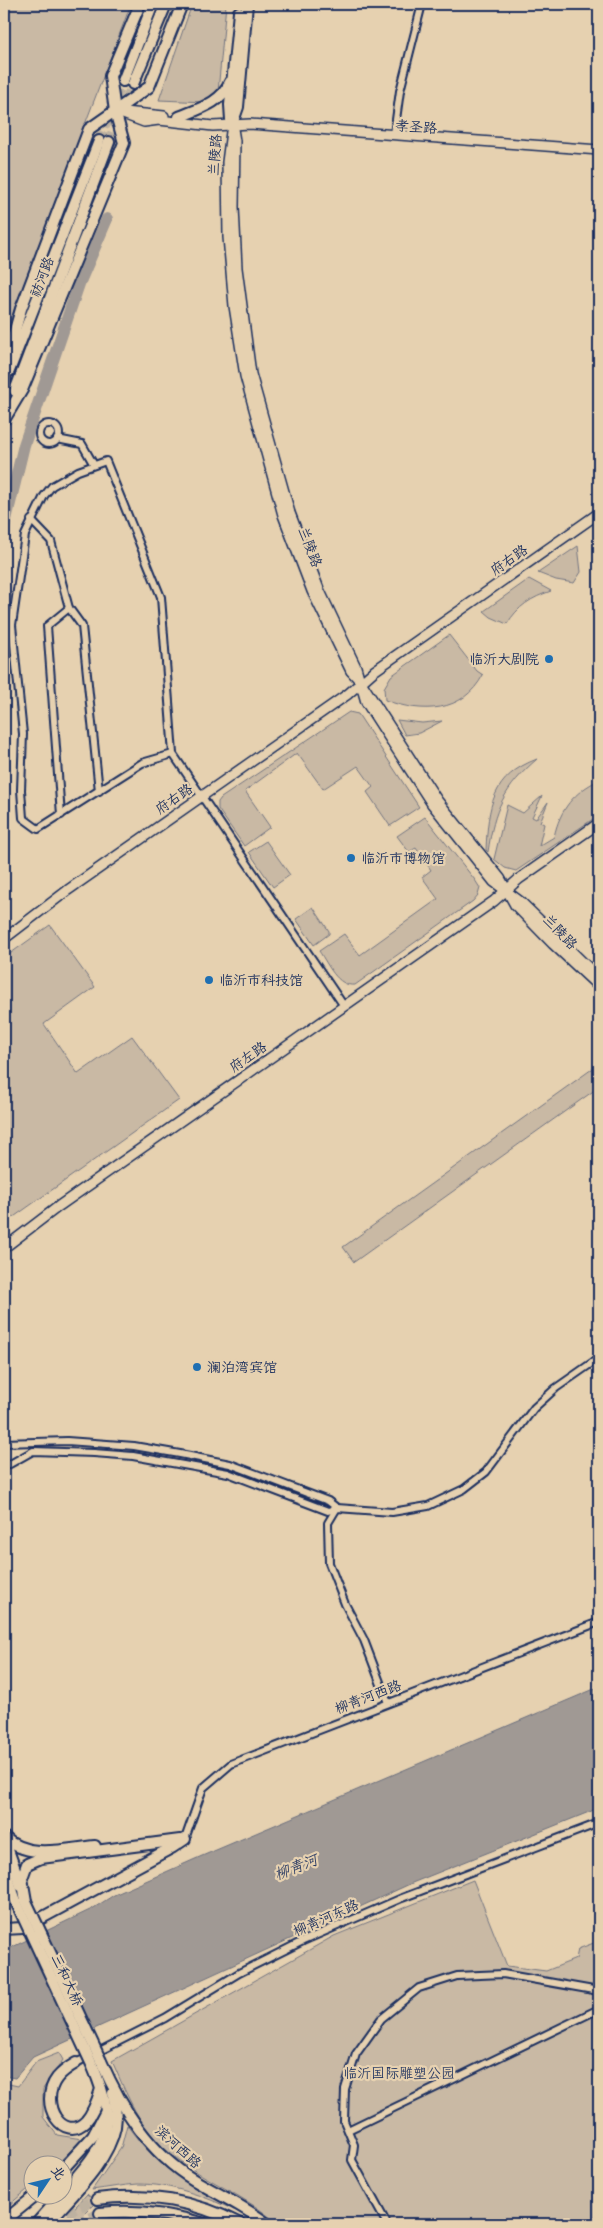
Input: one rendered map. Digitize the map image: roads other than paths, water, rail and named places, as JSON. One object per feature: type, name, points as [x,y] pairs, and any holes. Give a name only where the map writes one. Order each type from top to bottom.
[{"type":"main road","points":[[4,421],[22,390],[124,144],[115,111],[110,76],[140,4]]},
{"type":"main road","points":[[153,4],[128,82],[166,4]]},
{"type":"main road","points":[[4,384],[7,358],[21,309],[89,129],[149,86],[182,4]]},
{"type":"main road","points":[[232,124],[230,106],[240,4]]},
{"type":"main road","points":[[232,124],[238,106],[247,4]]},
{"type":"main road","points":[[179,117],[212,102],[227,90],[233,75]]},
{"type":"main road","name":"祊河路","points":[[4,384],[104,142],[4,421]]},
{"type":"main road","points":[[4,1838],[13,1846],[26,1850],[42,1851],[173,1836],[185,1839]]},
{"type":"main road","points":[[4,1838],[22,1903]]},
{"type":"main road","points":[[22,1903],[22,1878],[27,1864],[41,1858],[185,1839]]},
{"type":"main road","points":[[4,1929],[23,1928],[185,1839]]},
{"type":"main road","points":[[4,1867],[22,1903]]},
{"type":"main road","name":"三和大桥","points":[[22,1903],[97,2064]]},
{"type":"main road","points":[[76,2063],[57,2078],[52,2088],[49,2098],[50,2109],[56,2119],[66,2126],[75,2127],[85,2122],[106,2086]]},
{"type":"main road","name":"滨河西路","points":[[97,2064],[106,2086],[153,2148],[194,2180],[233,2201],[267,2224]]},
{"type":"main road","points":[[47,2224],[102,2159],[110,2145],[115,2126],[116,2110],[106,2086]]},
{"type":"main road","name":"滨河西路","points":[[72,2183],[96,2155],[103,2141],[107,2125],[106,2086]]},
{"type":"main road","points":[[72,2159],[93,2136],[107,2110]]},
{"type":"main road","points":[[97,2199],[120,2195],[164,2199],[221,2214],[240,2224]]},
{"type":"main road","points":[[4,2221],[22,2206]]},
{"type":"main road","name":"滨河西路","points":[[36,2224],[52,2206]]},
{"type":"main road","points":[[100,2213],[120,2211],[147,2212],[205,2224]]},
{"type":"street","points":[[394,134],[400,91],[422,4]]},
{"type":"street","name":"孝圣路","points":[[115,111],[232,124],[599,150]]},
{"type":"street","name":"孝圣路","points":[[115,111],[144,122],[159,120],[213,126],[232,124],[250,129],[599,155]]},
{"type":"street","name":"兰陵路","points":[[232,124],[226,162],[228,237],[234,306],[247,384],[283,515],[332,636],[351,671],[361,682],[366,702],[432,804],[494,882],[508,890],[599,978]]},
{"type":"street","points":[[57,439],[82,444],[94,465]]},
{"type":"street","points":[[173,754],[142,763],[38,829],[23,818],[20,790],[23,734],[12,625],[24,535],[44,496],[52,486],[78,471],[106,461],[161,597],[173,754],[343,1005]]},
{"type":"street","name":"府右路","points":[[4,932],[348,694],[361,682],[599,513]]},
{"type":"street","name":"府右路","points":[[361,682],[376,674],[599,518]]},
{"type":"street","points":[[31,520],[51,541],[69,608],[82,626],[99,791]]},
{"type":"street","points":[[61,814],[56,722],[47,626],[69,608]]},
{"type":"street","name":"府右路","points":[[4,939],[68,890],[200,796]]},
{"type":"street","name":"府左路","points":[[508,890],[519,879],[599,823]]},
{"type":"street","name":"府左路","points":[[4,1243],[57,1203],[599,827]]},
{"type":"street","name":"兰陵路","points":[[508,890],[516,905],[599,988]]},
{"type":"street","name":"府左路","points":[[4,1248],[59,1206],[343,1005]]},
{"type":"street","points":[[4,1465],[10,1464],[33,1451],[94,1452],[133,1456],[228,1474],[328,1511],[337,1508],[392,1512],[428,1506],[464,1490],[486,1472],[534,1408],[556,1388],[599,1358]]},
{"type":"street","points":[[4,1443],[67,1441],[134,1446],[180,1454],[230,1464],[328,1501],[337,1508]]},
{"type":"street","points":[[337,1508],[328,1523],[330,1563],[345,1604],[364,1640],[388,1703]]},
{"type":"street","name":"柳青河西路","points":[[185,1839],[203,1788],[231,1764],[599,1622]]},
{"type":"street","name":"柳青河东路","points":[[76,2063],[165,2018],[238,1973],[303,1941],[480,1868],[599,1823]]},
{"type":"street","points":[[387,2224],[352,2160],[354,2145],[344,2121],[345,2089],[356,2054],[381,2019],[419,1988],[457,1976],[503,1974],[599,1991]]},
{"type":"street","points":[[348,2130],[599,2009]]},
{"type":"water","name":"柳青河","points":[[599,1687],[599,1808],[412,1883],[33,2057],[15,2078],[4,2076],[4,1951],[92,1909],[114,1895]]},
{"type":"waterway","points":[[4,528],[24,445],[79,284],[107,219]]},
{"type":"tunnel","points":[[99,141],[123,81]]},
{"type":"tunnel","points":[[109,142],[133,84]]},
{"type":"tunnel","points":[[53,2219],[97,2199]]},
{"type":"tunnel","points":[[77,2224],[100,2213]]},
{"type":"place","name":"临沂大剧院","points":[[549,659]]},
{"type":"place","name":"临沂市博物馆","points":[[351,858]]},
{"type":"place","name":"临沂市科技馆","points":[[209,980]]},
{"type":"place","name":"澜泊湾宾馆","points":[[197,1367]]},
{"type":"park label","name":"临沂国际雕塑公园","points":[[399,2073]]}]
